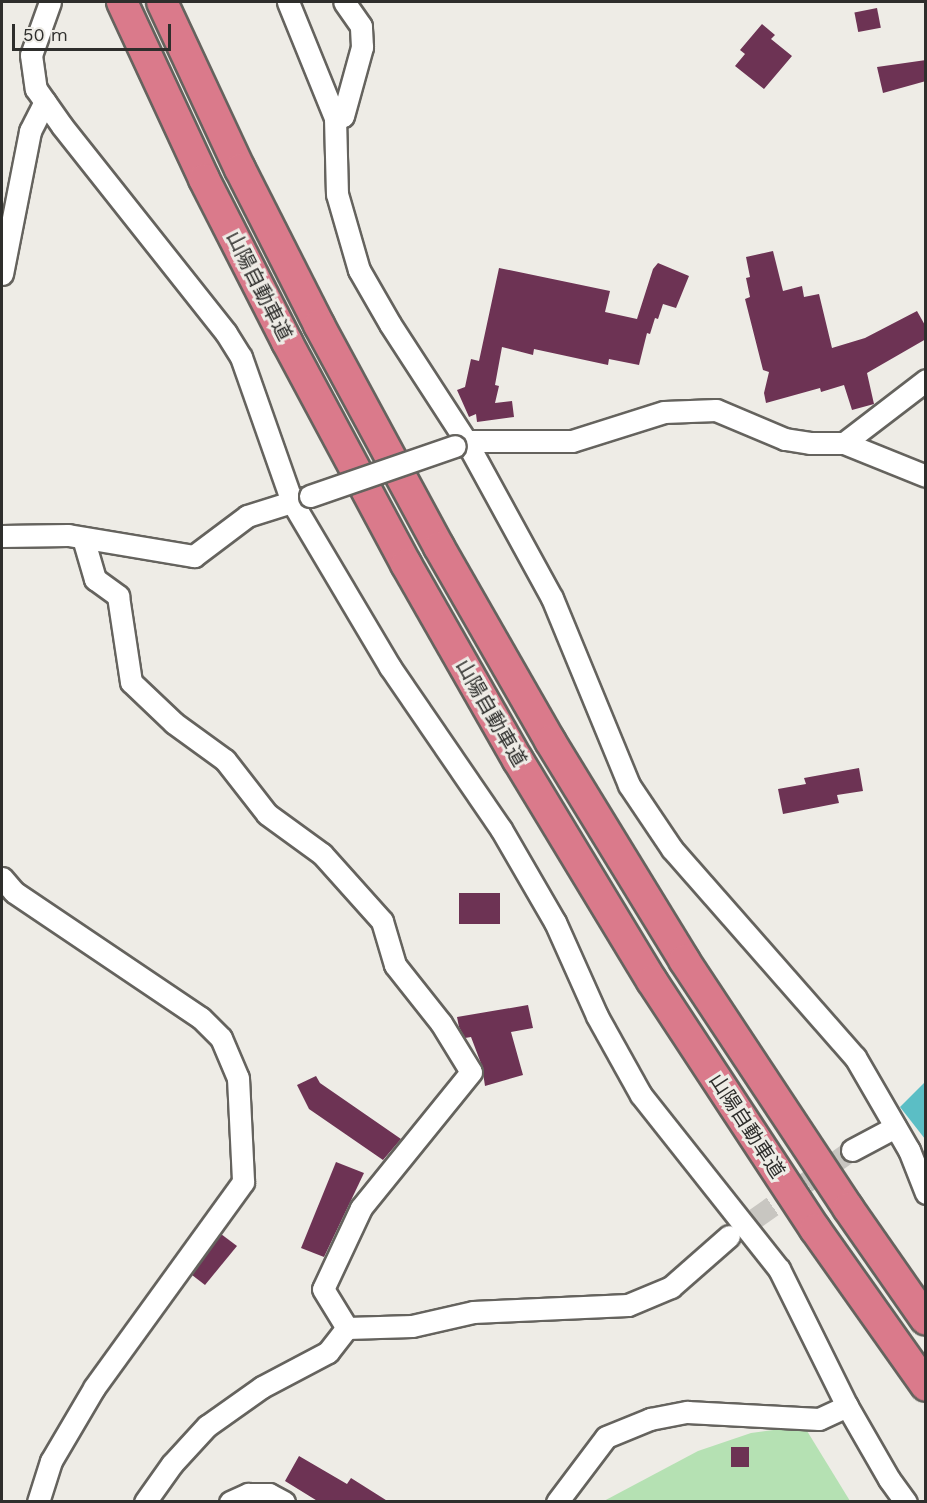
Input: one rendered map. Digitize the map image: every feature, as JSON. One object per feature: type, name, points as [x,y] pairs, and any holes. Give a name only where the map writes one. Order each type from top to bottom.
[{"type":"highway","name":"山陽自動車道","points":[[163,4],[240,169],[319,325],[440,547],[550,741],[684,960],[848,1208],[926,1320]]},
{"type":"highway","name":"山陽自動車道","points":[[127,11],[204,179],[286,342],[406,564],[518,760],[659,991],[815,1229],[926,1386]]},
{"type":"street","points":[[50,2],[31,55],[36,89],[226,333],[241,357],[301,499],[390,667],[501,829],[555,922],[597,1016],[640,1095],[779,1269],[847,1406],[889,1479],[906,1502]]},
{"type":"street","points":[[288,2],[335,118],[337,194],[359,270],[552,598],[629,785],[672,849],[855,1057],[909,1150],[926,1193]]},
{"type":"street","points":[[335,118],[343,116],[362,47],[361,26],[345,2]]},
{"type":"street","points":[[2,274],[30,131],[45,102]]},
{"type":"street","points":[[844,443],[926,380]]},
{"type":"street","points":[[2,536],[83,538],[194,556],[247,516],[461,444],[572,441],[664,412],[716,410],[785,438],[810,443],[844,443],[926,476]]},
{"type":"street","points":[[83,538],[95,579],[118,596],[131,682],[174,723],[225,760],[267,814],[322,854],[382,921],[395,965],[441,1023],[471,1072],[361,1208],[323,1289],[347,1328]]},
{"type":"street","points":[[2,878],[14,892],[201,1018],[220,1038],[238,1078],[243,1182],[94,1388],[51,1461],[38,1502]]},
{"type":"street","points":[[852,1150],[895,1127]]},
{"type":"street","points":[[145,1502],[172,1464],[207,1426],[262,1387],[328,1352],[347,1328],[412,1326],[473,1312],[628,1305],[671,1287],[729,1236]]},
{"type":"street","points":[[557,1502],[606,1437],[650,1419],[687,1412],[819,1419],[847,1406]]},
{"type":"street","points":[[230,1502],[248,1494],[270,1494],[284,1502]]},
{"type":"green space","points":[[804,1426],[850,1501],[602,1502],[698,1451],[751,1433]]},
{"type":"water","points":[[925,1082],[925,1139],[900,1107]]},
{"type":"building","points":[[877,8],[881,28],[858,32],[854,12]]},
{"type":"building","points":[[762,24],[775,35],[771,39],[792,56],[764,89],[735,66],[745,54],[740,50]]},
{"type":"building","points":[[926,60],[926,81],[883,93],[877,67]]},
{"type":"building","points":[[773,251],[783,291],[802,286],[804,297],[819,294],[832,348],[865,338],[917,311],[926,327],[926,339],[867,373],[874,404],[852,410],[844,385],[821,392],[820,388],[766,403],[764,393],[769,372],[763,370],[745,299],[750,297],[746,278],[750,277],[746,257]]},
{"type":"building","points":[[658,263],[689,276],[676,308],[663,304],[658,319],[655,318],[650,334],[647,333],[639,365],[609,359],[608,365],[534,349],[533,355],[502,347],[495,385],[499,386],[495,403],[512,401],[514,417],[477,422],[476,414],[469,417],[457,390],[465,387],[471,359],[479,361],[499,268],[610,291],[605,312],[637,319],[653,269]]},
{"type":"building","points":[[859,768],[863,791],[837,795],[839,803],[783,814],[778,789],[806,784],[804,778]]},
{"type":"building","points":[[459,893],[500,893],[500,924],[459,924]]},
{"type":"building","points":[[528,1005],[533,1028],[511,1032],[523,1075],[485,1086],[482,1066],[471,1037],[465,1038],[457,1017]]},
{"type":"building","points":[[316,1076],[320,1083],[401,1139],[383,1160],[309,1109],[297,1085]]},
{"type":"building","points":[[336,1162],[364,1173],[324,1257],[301,1248]]},
{"type":"building","points":[[221,1234],[237,1246],[205,1285],[192,1275]]},
{"type":"building","points":[[731,1447],[749,1447],[749,1467],[731,1467]]},
{"type":"building","points":[[299,1456],[347,1484],[351,1478],[389,1502],[319,1502],[285,1481]]},
{"type":"tunnel","points":[[730,1236],[852,1150]]}]
